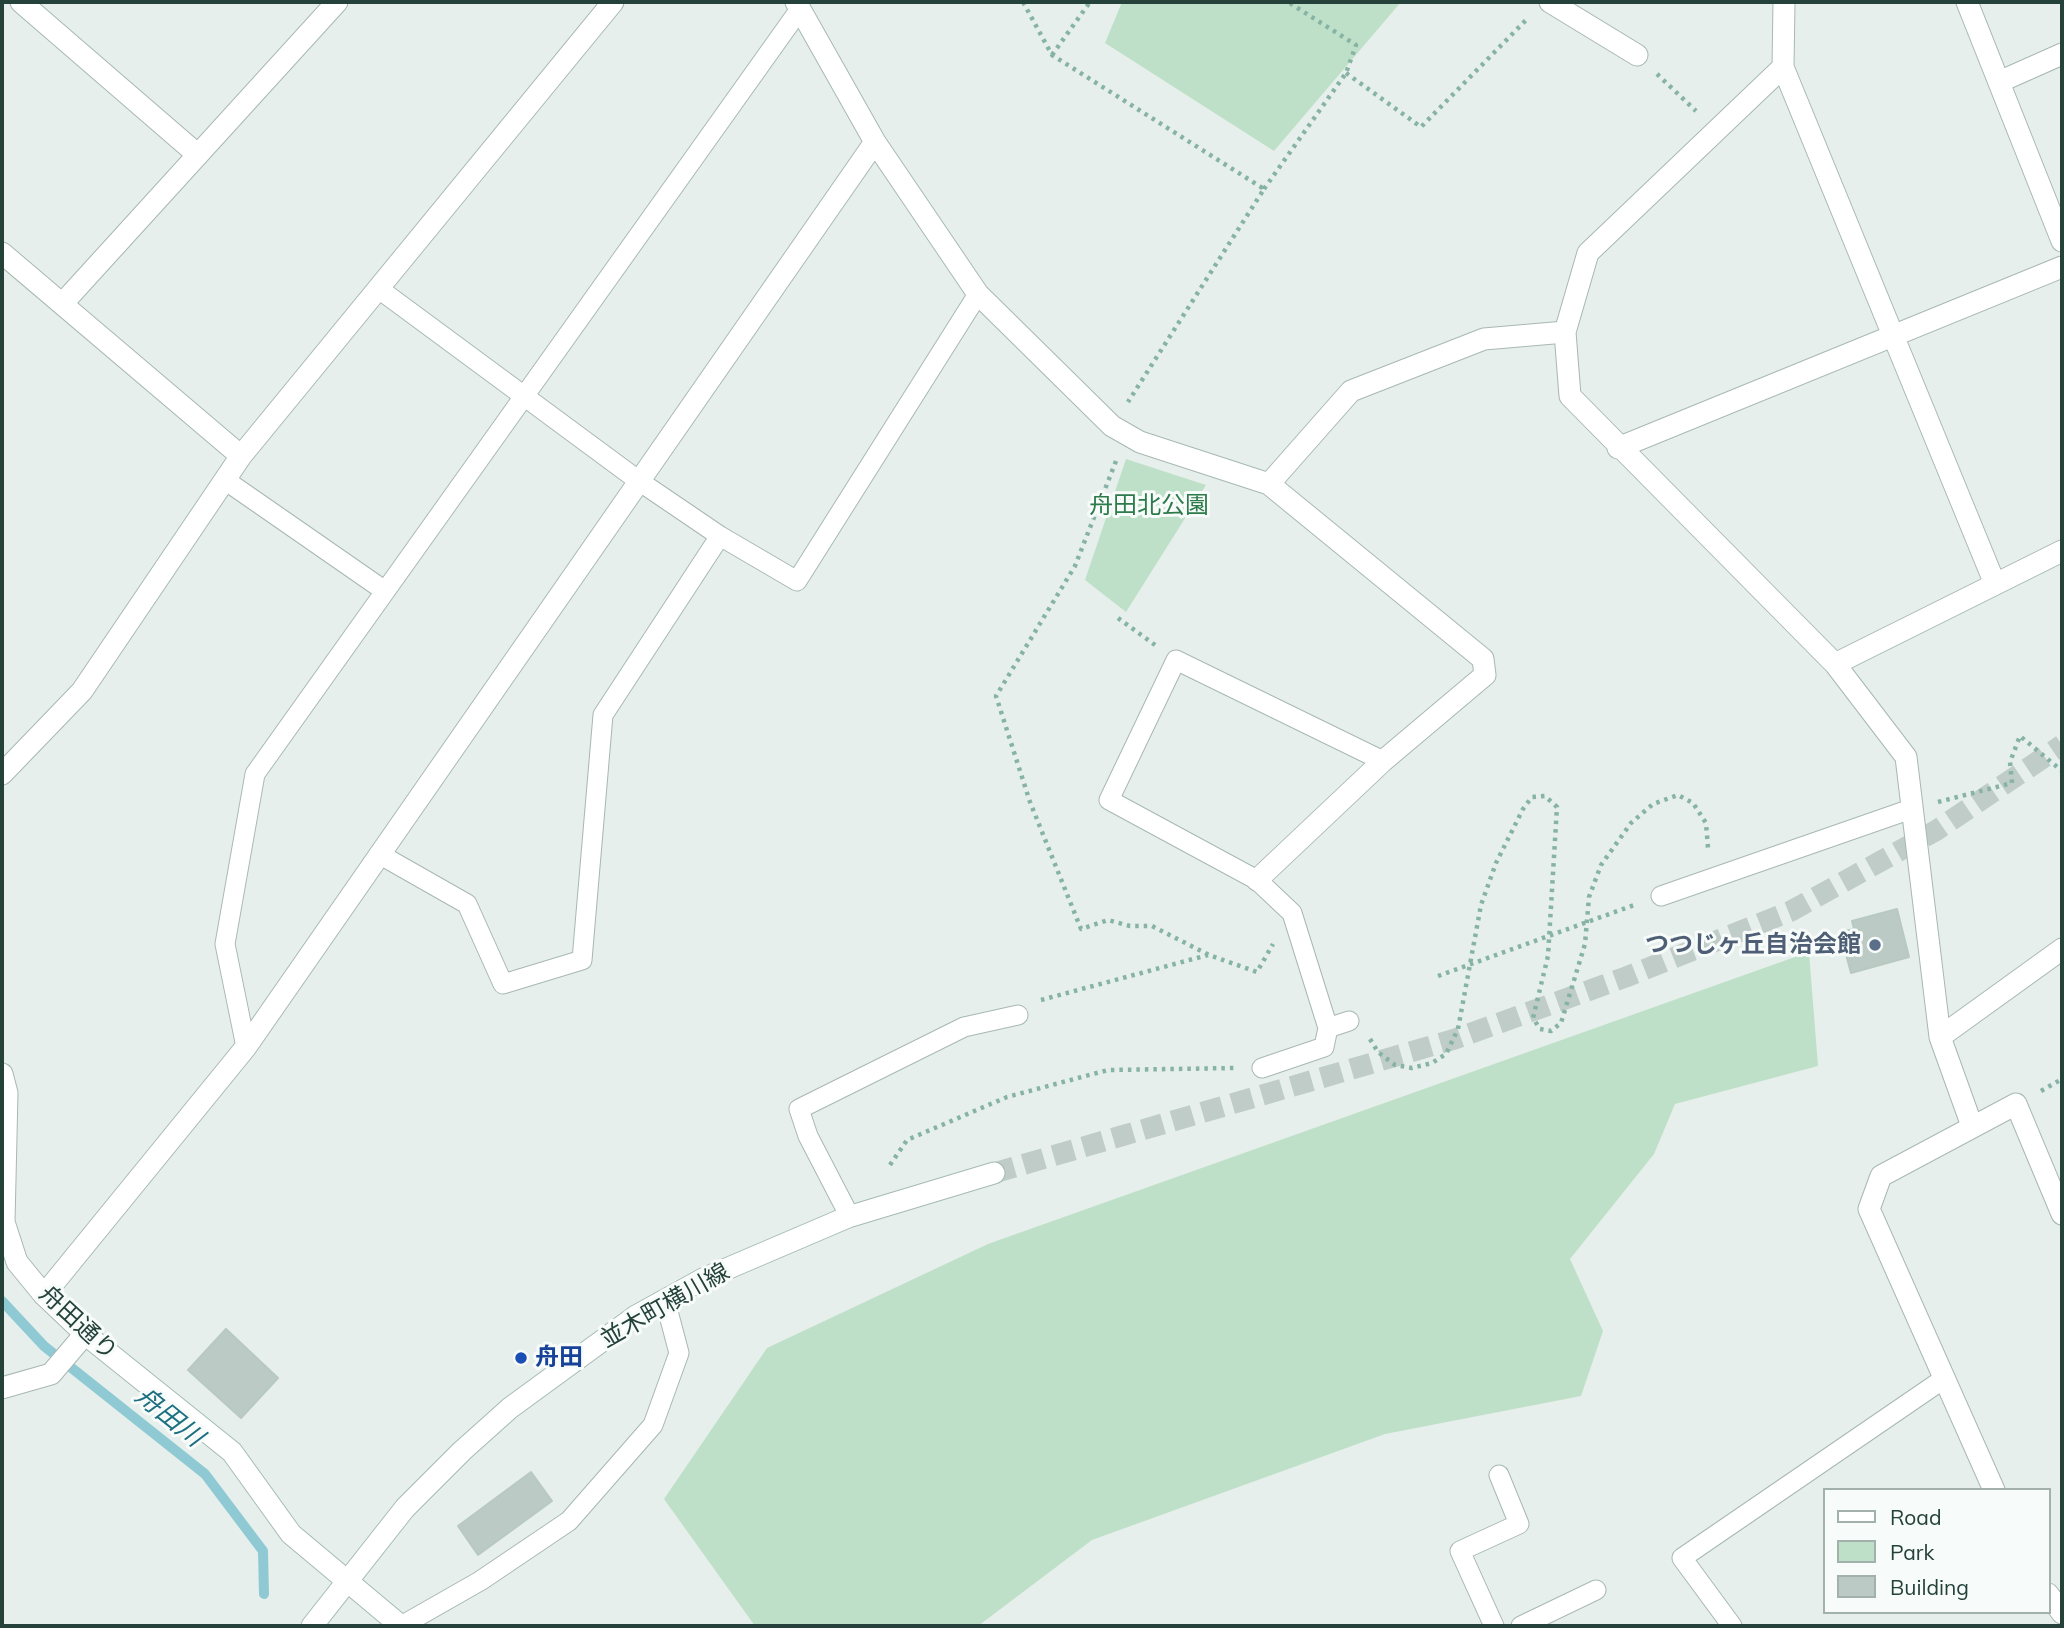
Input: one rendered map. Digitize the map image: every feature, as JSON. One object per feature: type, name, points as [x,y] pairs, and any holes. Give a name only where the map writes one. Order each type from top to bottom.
[{"type":"street","points":[[21,2],[198,155]]},
{"type":"street","points":[[2,774],[82,691],[241,457],[613,2]]},
{"type":"street","points":[[1784,2],[1783,67],[1995,583]]},
{"type":"street","points":[[1967,2],[2062,241]]},
{"type":"street","points":[[63,303],[198,155],[329,4]]},
{"type":"street","points":[[798,5],[875,142],[978,294],[1119,430],[1140,442],[1269,484],[1483,659],[1485,676],[1383,761],[1257,880]]},
{"type":"street","points":[[1542,7],[1637,55]]},
{"type":"street","points":[[1999,82],[2062,54]]},
{"type":"street","points":[[1783,67],[1588,253],[1565,332],[1570,396],[1618,448],[1835,664],[1906,757],[1940,1037],[1972,1126]]},
{"type":"street","points":[[44,1295],[246,1047],[875,142]]},
{"type":"street","points":[[2,253],[241,457]]},
{"type":"street","points":[[1618,448],[2062,267]]},
{"type":"street","points":[[1269,484],[1351,391],[1484,339],[1565,332]]},
{"type":"street","points":[[1835,664],[2062,551]]},
{"type":"street","points":[[1940,1037],[2062,949]]},
{"type":"street","name":"舟田通り","points":[[2,1074],[8,1105],[4,1222],[17,1262],[82,1338],[232,1452],[291,1534],[401,1626]]},
{"type":"street","points":[[1993,1488],[1869,1209],[1881,1176],[2016,1104],[2062,1214]]},
{"type":"street","name":"並木町横川線","points":[[312,1626],[405,1508],[510,1408],[636,1316],[703,1279],[850,1217],[994,1174]]},
{"type":"street","points":[[2,1388],[51,1374],[82,1338]]},
{"type":"street","points":[[2050,1597],[2062,1613]]},
{"type":"lane","points":[[246,1047],[225,944],[255,774],[798,5]]},
{"type":"lane","points":[[379,289],[639,481],[720,536],[797,582],[978,294]]},
{"type":"lane","points":[[225,480],[385,591]]},
{"type":"lane","points":[[379,854],[467,904],[503,984],[582,960],[603,715],[720,536]]},
{"type":"lane","points":[[1262,1068],[1324,1047],[1328,1028],[1292,913],[1257,880],[1109,800],[1176,660],[1383,761]]},
{"type":"lane","points":[[1661,896],[1911,808]]},
{"type":"lane","points":[[850,1217],[808,1136],[799,1109],[964,1027],[1018,1015]]},
{"type":"lane","points":[[1328,1028],[1357,1027]]},
{"type":"lane","points":[[401,1626],[480,1581],[569,1521],[653,1425],[679,1353],[665,1300]]},
{"type":"lane","points":[[1732,1626],[1682,1558],[1945,1378]]},
{"type":"lane","points":[[1494,1626],[1460,1551],[1519,1524],[1499,1475]]},
{"type":"lane","points":[[1521,1626],[1596,1590]]},
{"type":"path","points":[[1023,2],[1052,55],[1264,189]]},
{"type":"path","points":[[1052,55],[1090,2]]},
{"type":"path","points":[[1288,2],[1356,45],[1346,73],[1264,189],[1119,430],[1075,566],[996,696],[1030,802],[1081,929],[1108,920],[1130,926],[1152,926],[1209,955],[1257,972],[1292,913]]},
{"type":"path","points":[[1346,73],[1421,127],[1542,7]]},
{"type":"path","points":[[1637,55],[1717,131]]},
{"type":"path","points":[[1118,618],[1176,660]]},
{"type":"path","points":[[1973,793],[2012,783],[2010,762],[2020,736],[2062,771]]},
{"type":"path","points":[[1357,1027],[1378,1052],[1395,1065],[1412,1068],[1432,1063],[1446,1054],[1458,1029],[1481,905],[1496,863],[1523,809],[1532,797],[1545,796],[1556,807],[1548,956],[1533,1018],[1540,1029],[1551,1031],[1561,1023],[1585,944],[1589,897],[1601,864],[1631,823],[1653,804],[1678,795],[1693,803],[1706,822],[1708,848]]},
{"type":"path","points":[[1438,976],[1661,896]]},
{"type":"path","points":[[1018,1015],[1039,1000],[1209,955]]},
{"type":"path","points":[[890,1165],[907,1140],[1007,1097],[1108,1070],[1262,1068]]},
{"type":"path","points":[[2052,1085],[2062,1079]]},
{"type":"green space","points":[[1122,2],[1401,2],[1274,151],[1105,43]]},
{"type":"green space","name":"舟田北公園","points":[[1126,459],[1206,485],[1126,612],[1085,580]]},
{"type":"green space","points":[[1809,952],[1818,1066],[1675,1104],[1654,1154],[1570,1259],[1603,1331],[1581,1396],[1385,1434],[1092,1540],[978,1626],[755,1626],[664,1499],[767,1348],[988,1244]]},
{"type":"building","name":"つつじヶ丘自治会館","points":[[1897,909],[1909,957],[1851,973],[1840,932],[1854,929],[1852,921]]},
{"type":"building","points":[[226,1329],[278,1378],[241,1418],[188,1370]]},
{"type":"building","points":[[531,1472],[552,1501],[478,1555],[458,1526]]},
{"type":"waterway","name":"舟田川","points":[[2,1301],[44,1346],[205,1474],[263,1551],[264,1594]]},
{"type":"tunnel","points":[[994,1173],[1455,1039],[1626,977],[1791,911],[1937,830],[2062,745]]},
{"type":"place","name":"つつじヶ丘自治会館","points":[[1875,945]]},
{"type":"place","name":"舟田","points":[[521,1358]]}]
